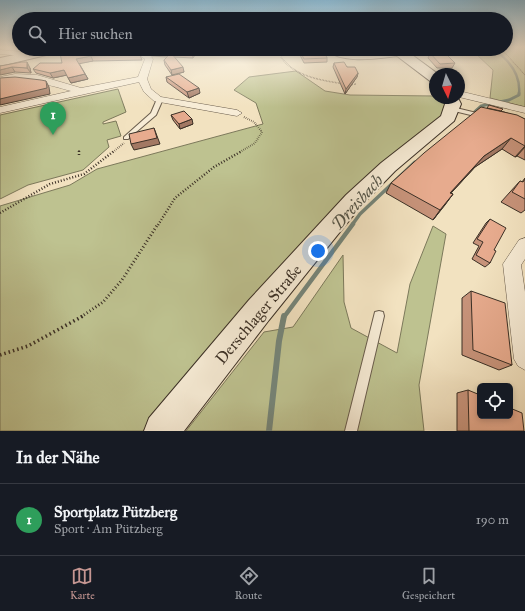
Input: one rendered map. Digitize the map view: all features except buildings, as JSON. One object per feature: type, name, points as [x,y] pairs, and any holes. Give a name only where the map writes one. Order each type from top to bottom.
[{"type":"main road","points":[[420,67],[429,74]]},
{"type":"main road","name":"Derschlager Straße","points":[[162,431],[259,310],[353,201],[388,167],[448,118],[456,104]]},
{"type":"street","points":[[146,67],[142,79],[147,90],[160,99],[237,113]]},
{"type":"street","points":[[0,80],[37,78],[81,92]]},
{"type":"street","points":[[0,110],[142,79]]},
{"type":"street","points":[[465,103],[493,101],[525,110]]},
{"type":"street","points":[[525,245],[512,264],[525,359]]},
{"type":"lane","points":[[126,138],[154,114],[160,99]]},
{"type":"lane","points":[[459,104],[475,114],[489,117]]},
{"type":"lane","points":[[351,431],[379,316]]},
{"type":"path","points":[[292,67],[316,80],[351,85],[356,84]]},
{"type":"path","points":[[518,67],[525,75]]},
{"type":"path","points":[[0,355],[28,346],[73,322],[103,302],[122,280],[175,198],[214,167],[255,143],[262,132],[254,122],[237,113]]},
{"type":"path","points":[[0,213],[50,184],[84,174],[127,141],[126,138]]},
{"type":"path","points":[[79,150],[79,155]]},
{"type":"green space","points":[[490,67],[525,67],[525,107],[490,98],[493,70]]},
{"type":"green space","points":[[296,71],[325,91],[350,95],[429,96],[429,104],[446,104],[447,107],[443,116],[424,133],[380,164],[346,198],[251,300],[143,431],[0,431],[0,206],[70,185],[97,169],[263,124],[256,103],[234,90],[249,77]]},
{"type":"green space","points":[[118,89],[126,112],[103,122],[103,124],[116,121],[121,136],[107,140],[109,147],[83,170],[28,185],[0,199],[0,115]]},
{"type":"green space","points":[[433,226],[446,234],[419,385],[424,431],[186,431],[264,332],[293,327],[343,255],[344,302],[351,328],[397,353],[410,284]]},
{"type":"waterway","name":"Dreisbach","points":[[471,115],[481,106],[509,100],[519,95],[518,80],[511,67]]},
{"type":"waterway","name":"Dreisbach","points":[[352,225],[360,214],[415,162]]},
{"type":"waterway","name":"Dreisbach","points":[[284,317],[353,224]]},
{"type":"waterway","name":"Dreisbach","points":[[269,431],[279,341],[284,316]]},
{"type":"place","name":"Sportplatz Pützberg","points":[[53,135]]}]
